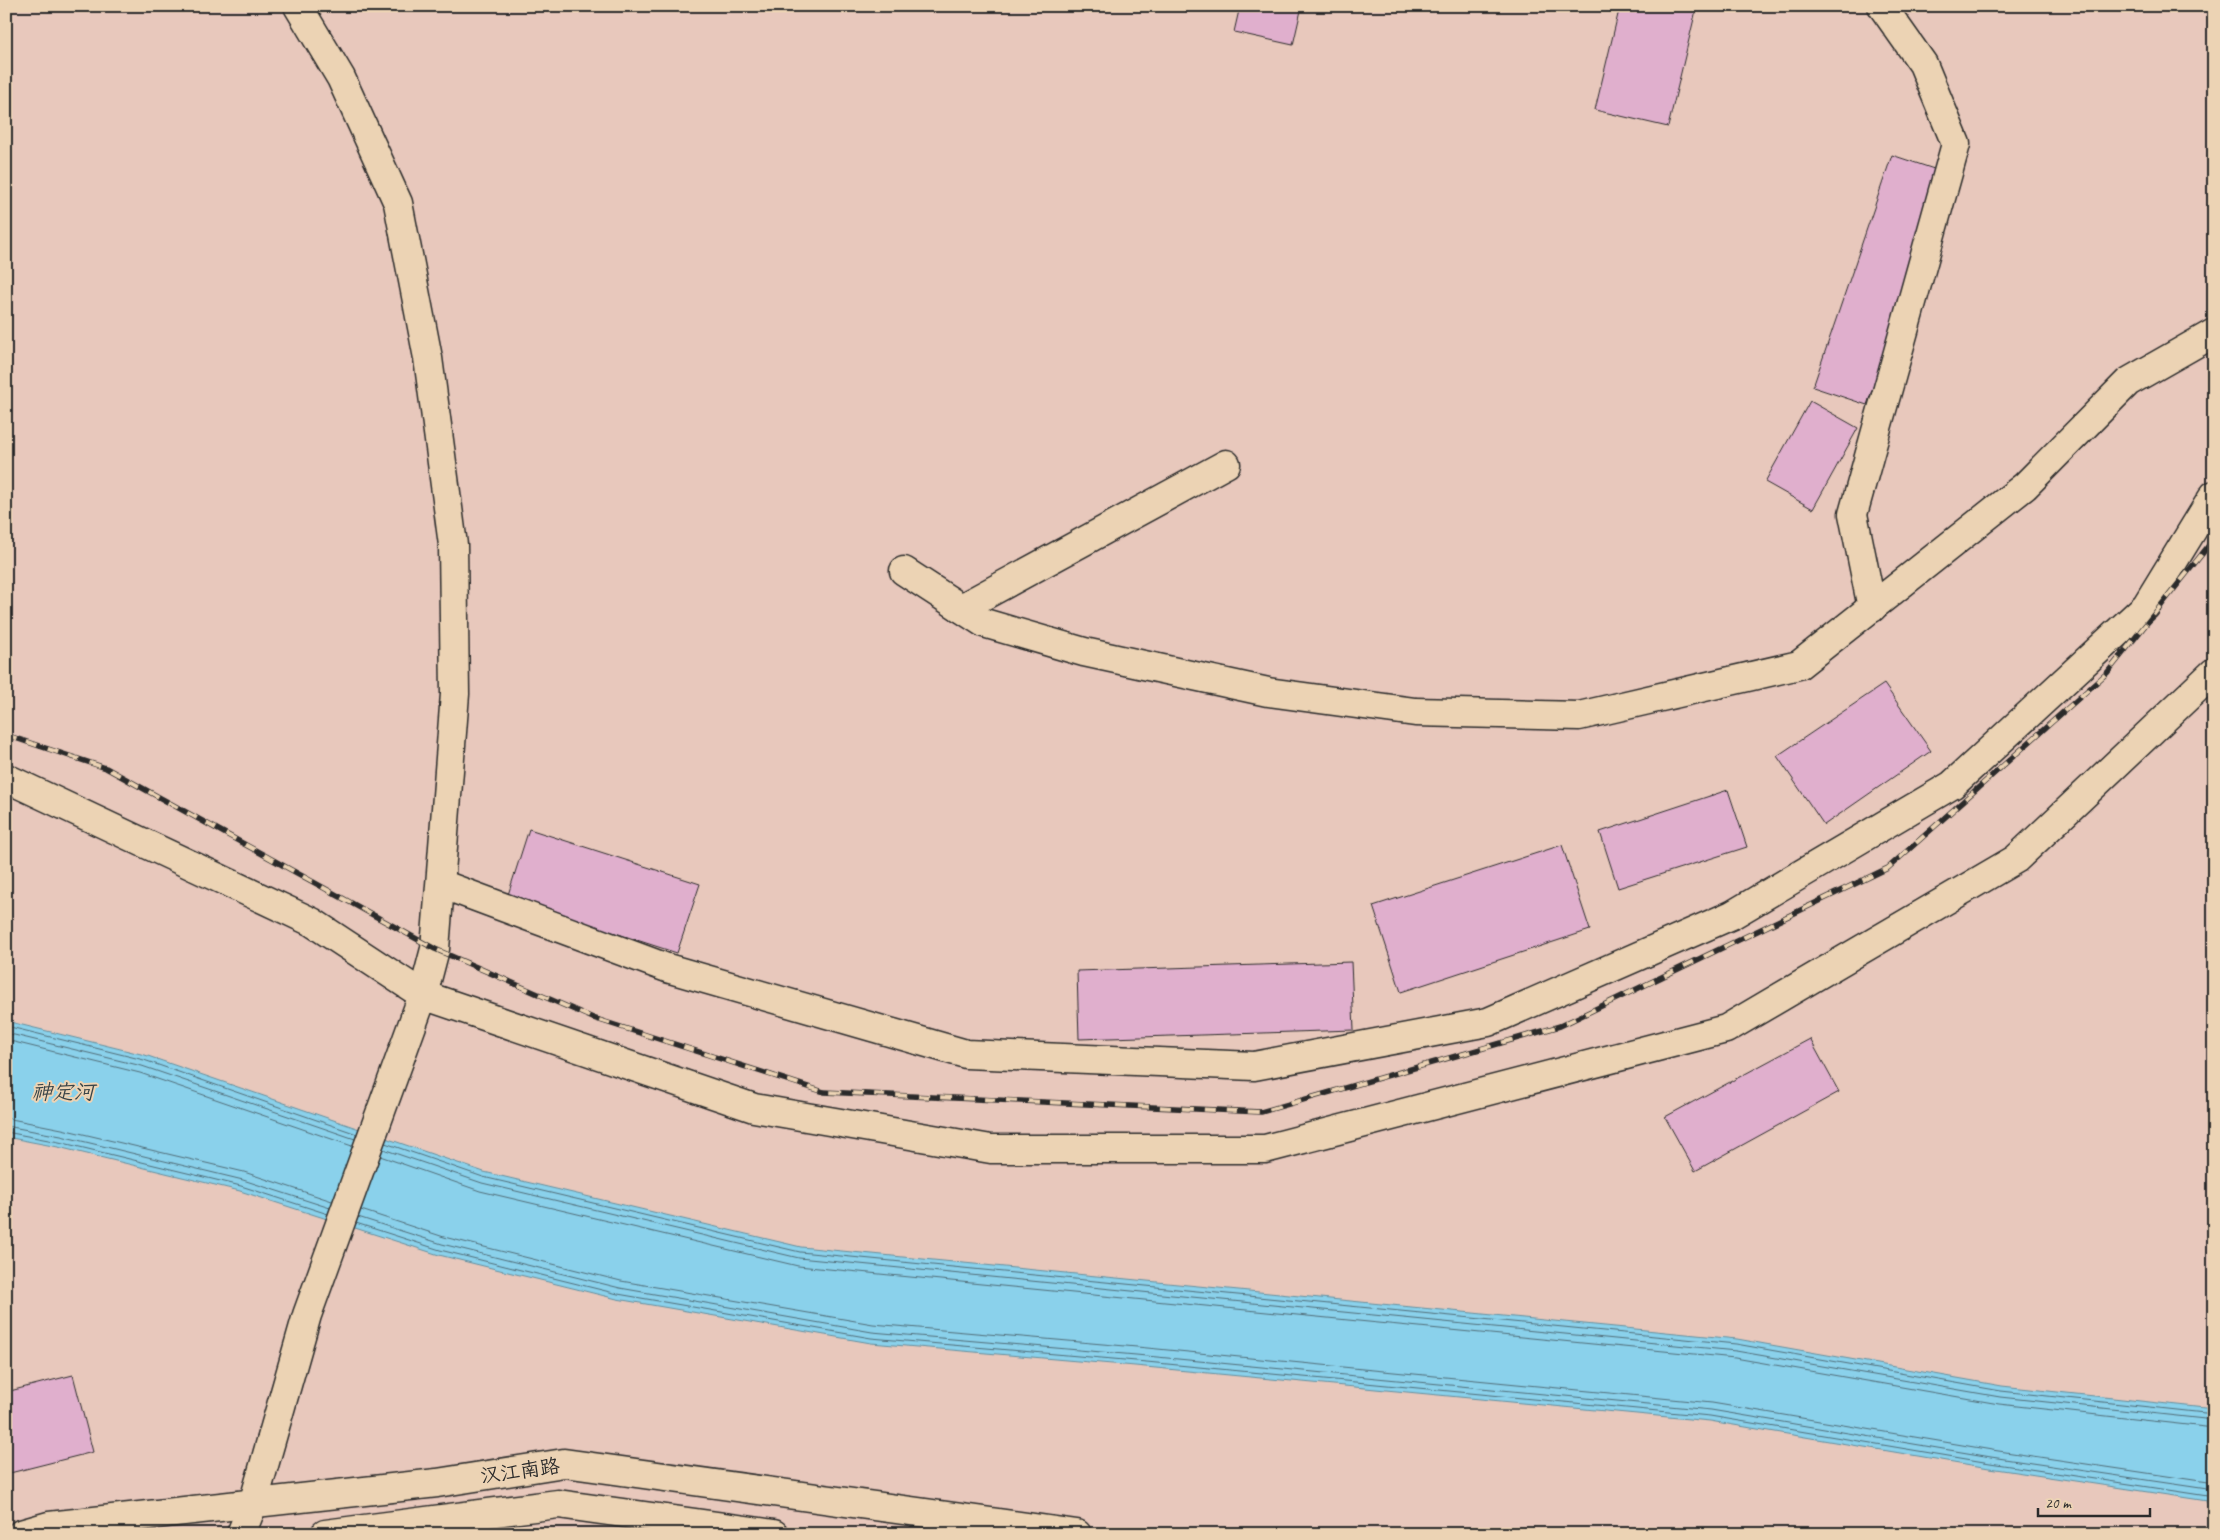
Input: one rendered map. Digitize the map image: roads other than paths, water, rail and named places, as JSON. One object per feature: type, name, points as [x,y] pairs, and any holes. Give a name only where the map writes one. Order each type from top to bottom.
[{"type":"main road","points":[[241,1534],[253,1504],[307,1315],[423,995],[435,950],[455,694],[453,545],[428,358],[398,203],[341,78],[298,6]]},
{"type":"main road","points":[[1872,608],[1853,514],[1956,144],[1923,64],[1882,6]]},
{"type":"main road","points":[[904,571],[984,622],[1084,652],[1268,692],[1415,712],[1579,716],[1799,665],[2025,486],[2128,382],[2214,332]]},
{"type":"main road","points":[[961,608],[1226,464]]},
{"type":"main road","points":[[441,884],[667,968],[966,1054],[1254,1066],[1488,1022],[1732,915],[1952,785],[2146,606],[2214,495]]},
{"type":"main road","points":[[6,778],[312,922],[423,995],[754,1108],[991,1149],[1265,1149],[1726,1029],[2016,859],[2214,672]]},
{"type":"main road","name":"汉江南路","points":[[21,1534],[49,1526],[438,1483],[564,1463],[1077,1534]]},
{"type":"main road","name":"汉江南路","points":[[325,1534],[558,1504],[774,1534]]},
{"type":"water","name":"神定河","points":[[6,1021],[145,1055],[484,1172],[801,1247],[1737,1339],[2002,1386],[2214,1409],[2214,1502],[1989,1468],[1710,1421],[1135,1366],[871,1343],[617,1299],[439,1255],[240,1191],[58,1147],[6,1137]]},
{"type":"railway","points":[[6,735],[106,768],[435,949],[593,1018],[824,1092],[1261,1112],[1560,1026],[1888,868],[2107,673],[2214,539]]}]
